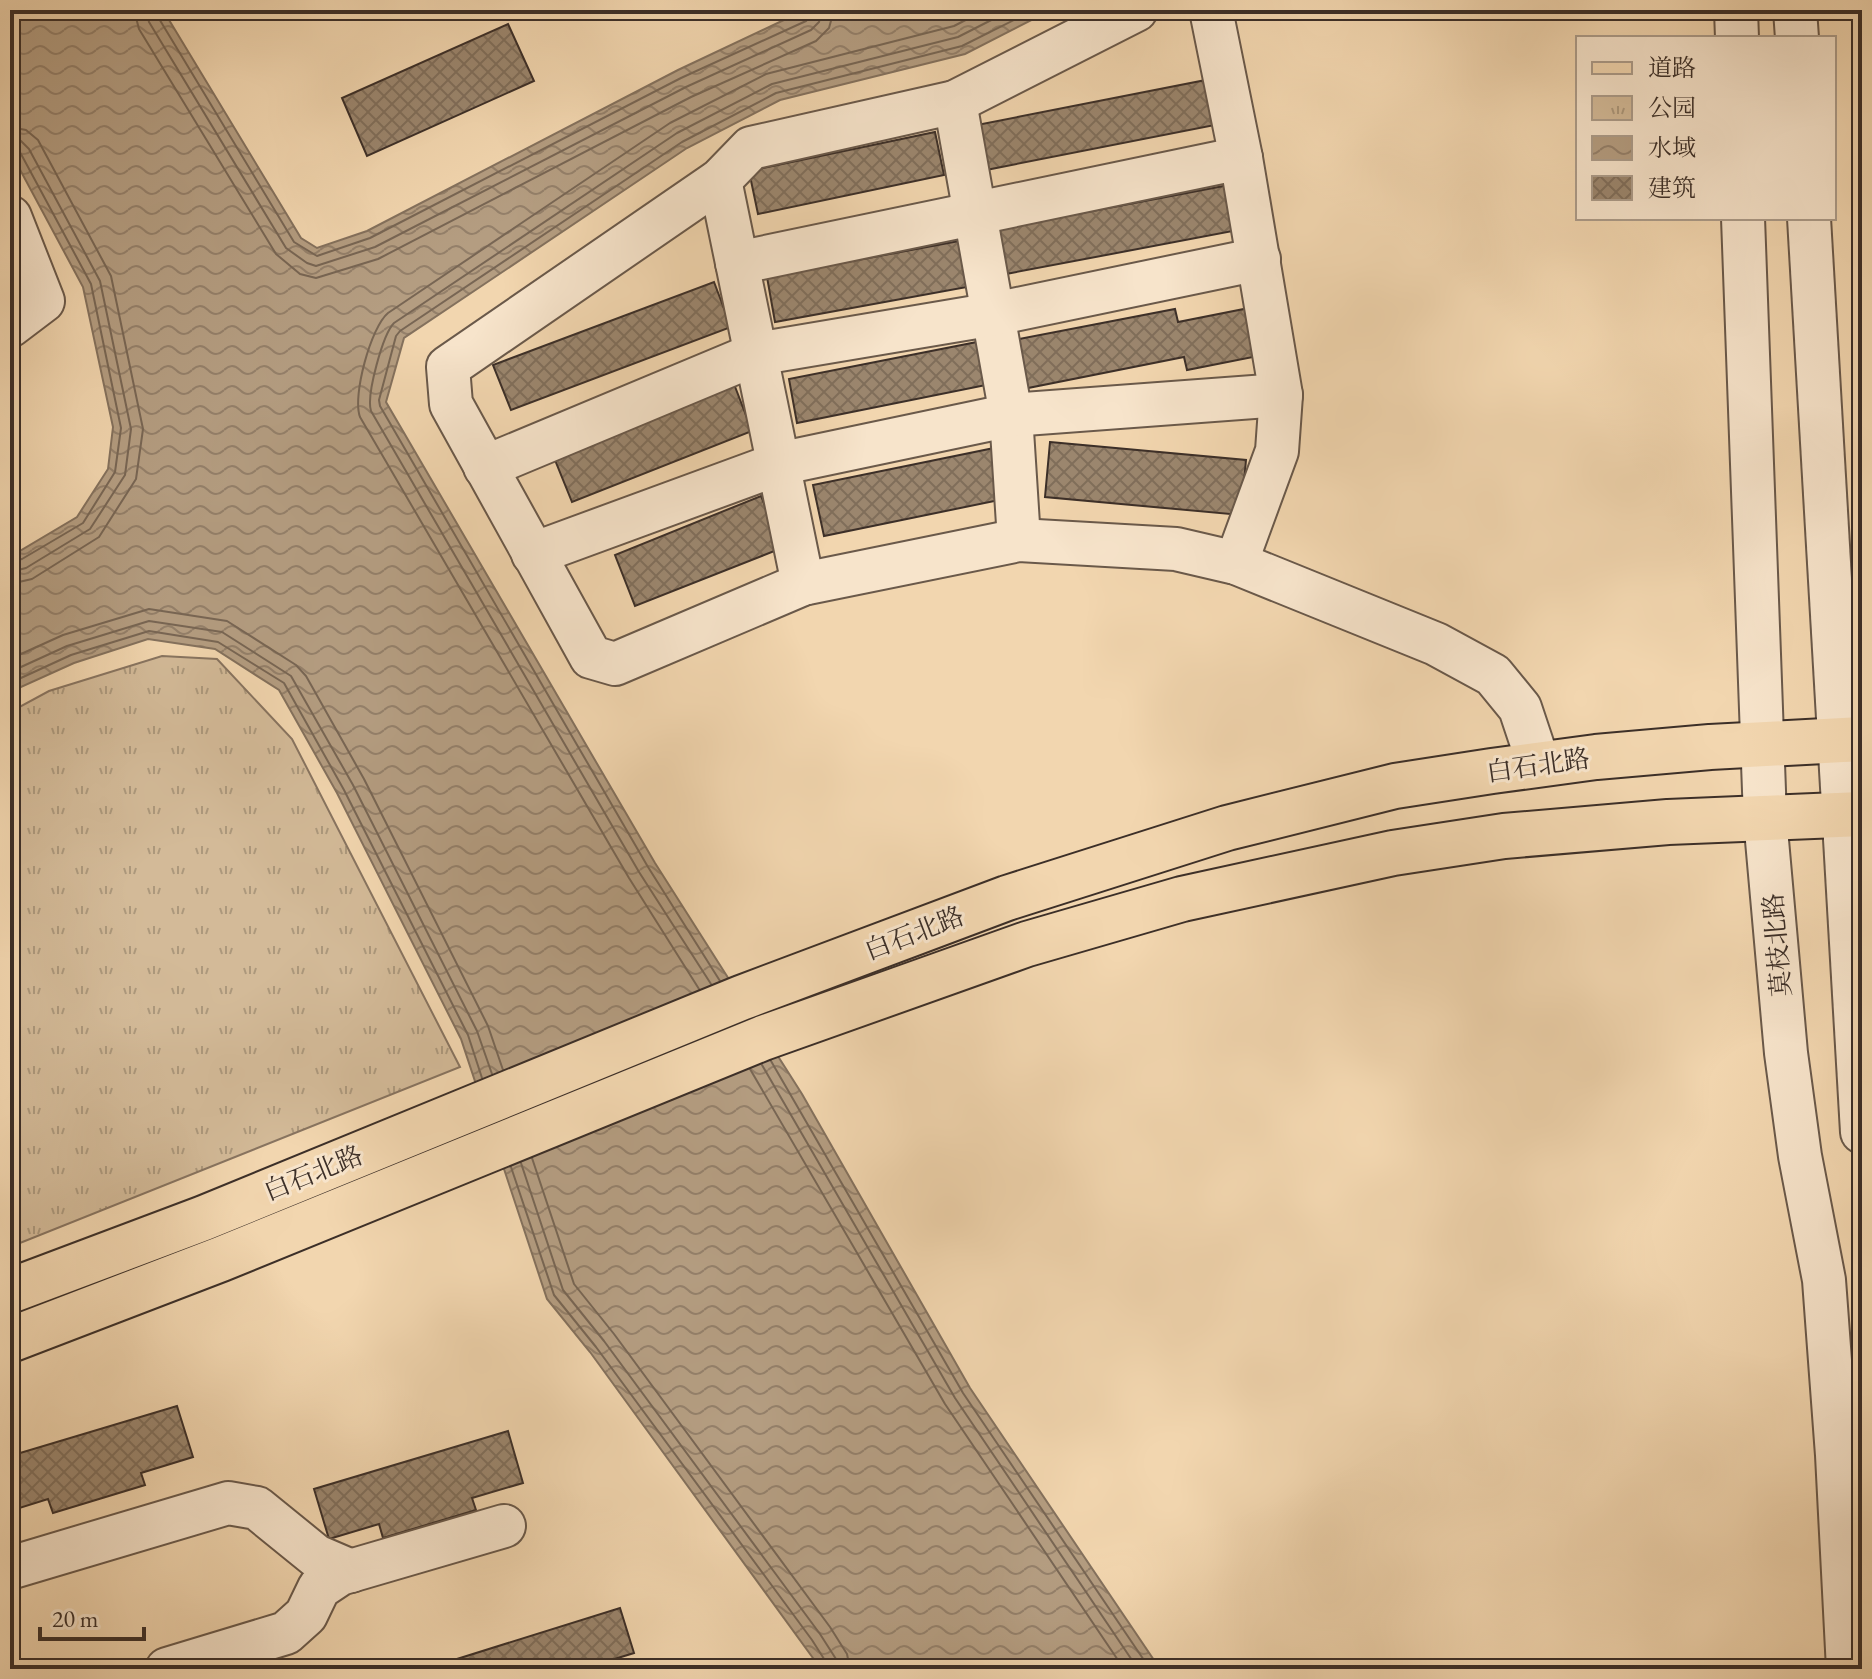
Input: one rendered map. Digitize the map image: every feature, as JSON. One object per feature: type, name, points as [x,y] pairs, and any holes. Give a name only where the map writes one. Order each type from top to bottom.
[{"type":"main road","name":"白石北路","points":[[10,1291],[204,1218],[741,998],[1007,898],[1227,828],[1395,786],[1539,765],[1610,756],[1851,740]]},
{"type":"main road","name":"白石北路","points":[[10,1340],[221,1259],[763,1038],[1027,944],[1182,899],[1393,853],[1504,836],[1668,822],[1854,815]]},
{"type":"street","points":[[1136,10],[955,102],[751,148],[720,180],[448,367],[451,404],[591,657],[615,664],[803,584],[1019,540],[1176,549],[1236,563],[1436,644],[1493,675],[1520,708],[1539,765]]},
{"type":"street","points":[[1211,10],[1241,158],[1281,395],[1277,451],[1236,563]]},
{"type":"street","points":[[1736,10],[1737,36]]},
{"type":"street","points":[[1795,10],[1797,36]]},
{"type":"street","points":[[955,102],[1011,415],[1019,540]]},
{"type":"street","points":[[737,263],[1241,158]]},
{"type":"street","points":[[720,180],[803,584]]},
{"type":"street","points":[[10,217],[43,301],[10,326]]},
{"type":"street","name":"莫枝北路","points":[[1743,220],[1765,818],[1786,1053],[1800,1156],[1824,1280],[1848,1669]]},
{"type":"street","points":[[1809,220],[1851,740],[1856,1056],[1862,1132]]},
{"type":"street","points":[[485,467],[756,354],[994,314],[1259,259]]},
{"type":"street","points":[[533,554],[778,464],[1011,415],[1281,395]]},
{"type":"street","points":[[10,1568],[228,1503],[257,1508],[328,1572]]},
{"type":"street","points":[[167,1669],[286,1633],[306,1615],[328,1572],[504,1526]]},
{"type":"green space","points":[[162,656],[217,659],[292,739],[460,1067],[10,1247],[10,712],[49,691]]},
{"type":"water","points":[[10,10],[163,10],[301,238],[317,248],[367,231],[678,70],[786,19],[815,10],[1051,10],[965,54],[780,100],[687,148],[404,338],[386,402],[655,863],[802,1094],[970,1388],[1160,1669],[821,1669],[590,1352],[547,1299],[461,1039],[337,793],[279,690],[215,649],[148,639],[74,663],[10,692],[10,554],[77,517],[108,469],[113,427],[83,287],[10,151]]},
{"type":"building","points":[[615,10],[637,10],[618,18]]},
{"type":"building","points":[[508,24],[534,81],[367,156],[342,98]]},
{"type":"building","points":[[1216,78],[1225,123],[986,170],[977,125]]},
{"type":"building","points":[[935,132],[944,175],[758,214],[749,171]]},
{"type":"building","points":[[1229,185],[1238,230],[1006,274],[998,229]]},
{"type":"building","points":[[959,241],[967,287],[775,322],[767,277]]},
{"type":"building","points":[[714,282],[731,327],[511,410],[493,365]]},
{"type":"building","points":[[1254,307],[1263,355],[1187,370],[1184,357],[1028,388],[1019,339],[1175,309],[1178,322]]},
{"type":"building","points":[[977,342],[986,385],[797,423],[789,379]]},
{"type":"building","points":[[734,384],[752,431],[572,502],[553,455]]},
{"type":"building","points":[[1050,442],[1246,460],[1241,515],[1045,497]]},
{"type":"building","points":[[999,447],[1009,498],[824,536],[813,485]]},
{"type":"building","points":[[761,496],[782,548],[635,606],[615,555]]},
{"type":"building","points":[[177,1406],[193,1457],[141,1473],[145,1485],[53,1513],[48,1499],[10,1511],[10,1456]]},
{"type":"building","points":[[508,1431],[523,1483],[472,1498],[476,1510],[383,1538],[379,1524],[329,1539],[314,1489]]},
{"type":"building","points":[[620,1608],[634,1653],[582,1669],[425,1669]]}]
